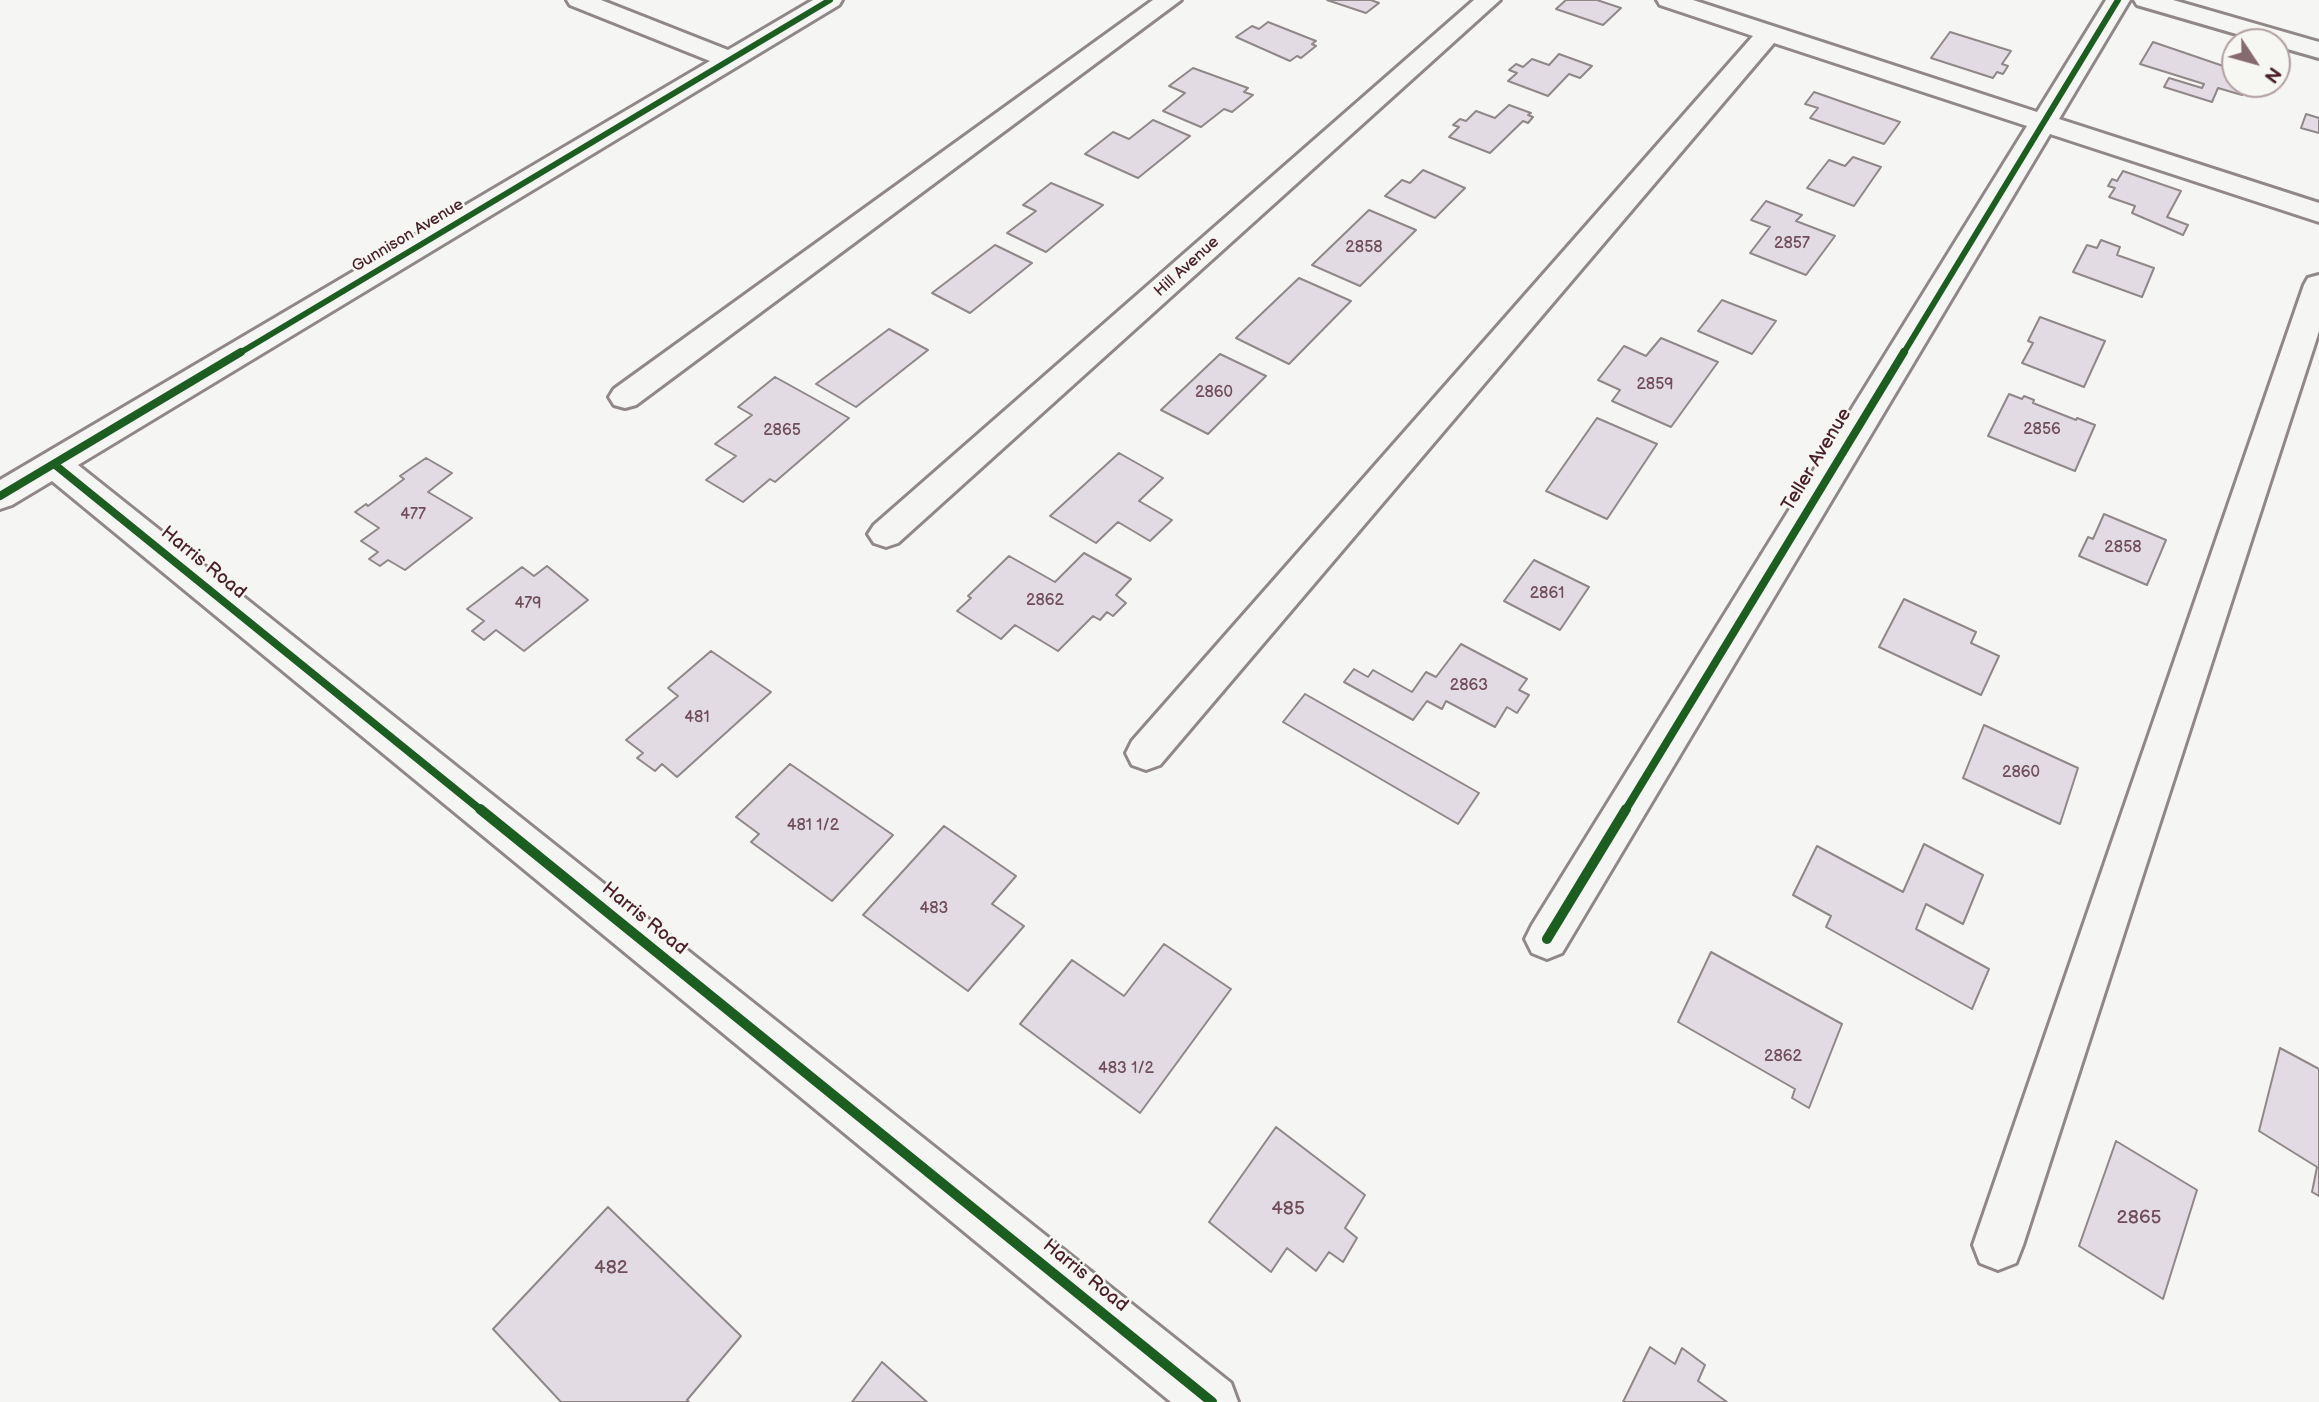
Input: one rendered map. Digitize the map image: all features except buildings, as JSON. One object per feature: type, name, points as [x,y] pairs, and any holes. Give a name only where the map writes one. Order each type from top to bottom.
[{"type":"street","points":[[579,0],[730,60]]},
{"type":"street","name":"Gunnison Avenue","points":[[0,496],[830,0]]},
{"type":"street","points":[[625,397],[1169,0]]},
{"type":"street","name":"Hill Avenue","points":[[886,534],[1488,0]]},
{"type":"street","points":[[1669,0],[2319,213]]},
{"type":"street","name":"Teller Avenue","points":[[1547,939],[2118,0]]},
{"type":"street","points":[[2146,0],[2319,50]]},
{"type":"street","points":[[1146,753],[1769,33]]},
{"type":"street","points":[[1998,1245],[2319,285]]},
{"type":"street","name":"Harris Road","points":[[54,464],[1212,1402]]},
{"type":"cycle path","points":[[0,496],[830,0]]},
{"type":"cycle path","points":[[1547,939],[2118,0]]},
{"type":"cycle path","points":[[54,464],[1212,1402]]}]
